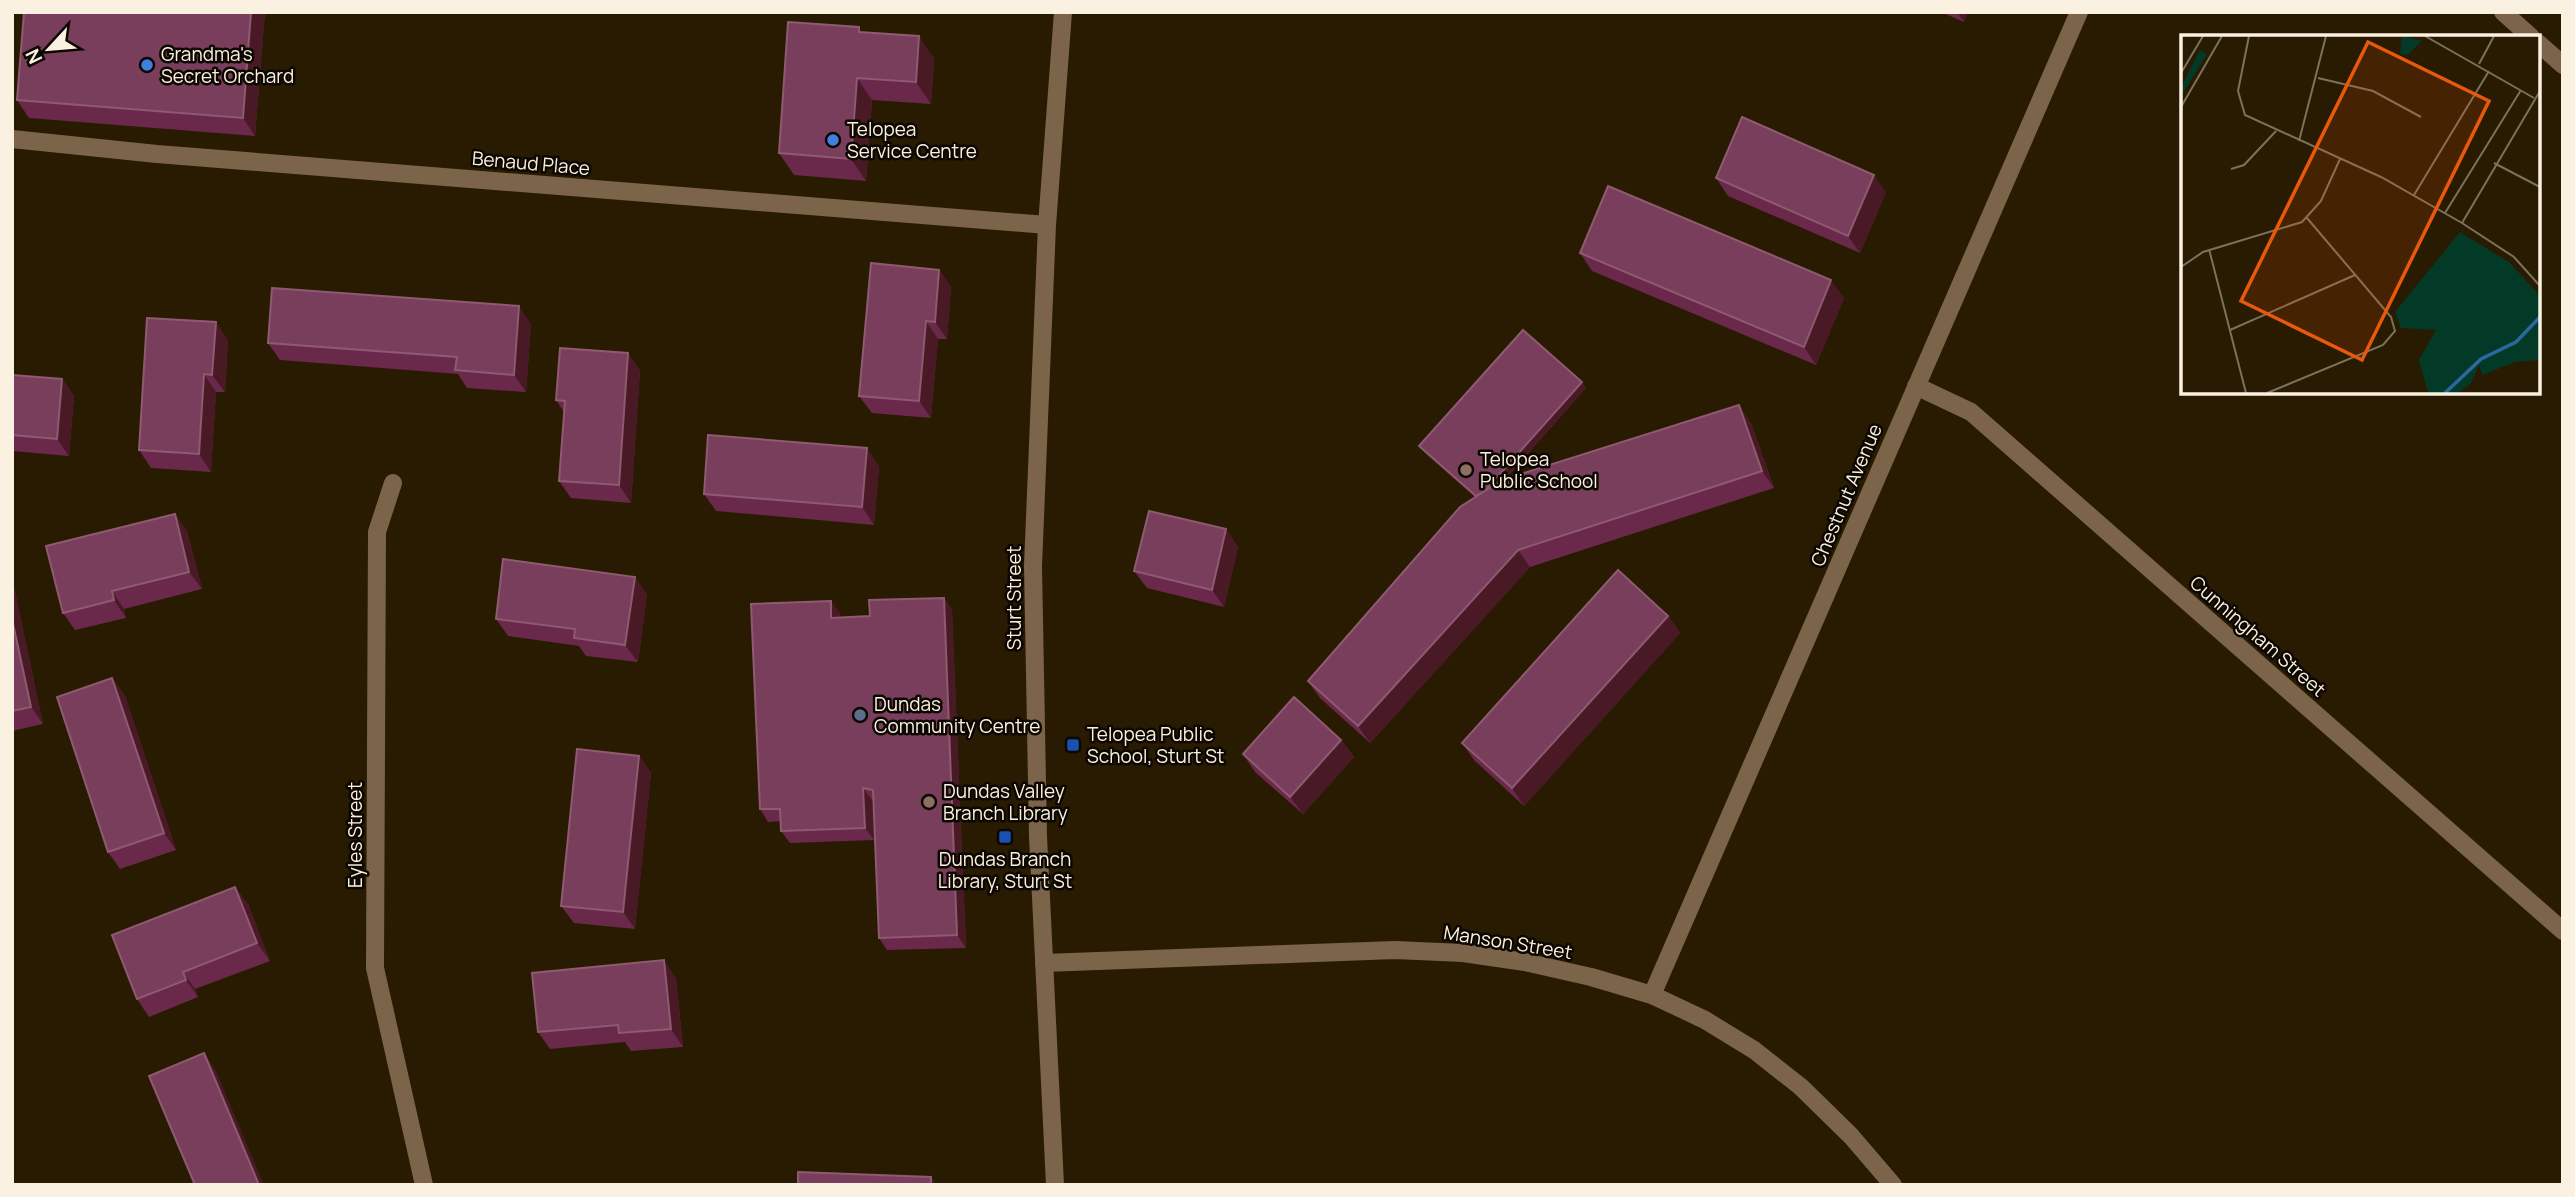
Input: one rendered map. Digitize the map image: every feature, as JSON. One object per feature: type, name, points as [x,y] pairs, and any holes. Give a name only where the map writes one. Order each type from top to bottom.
[{"type":"street","name":"Sturt Street","points":[[1055,1185],[1038,836],[1033,566],[1047,225],[1063,12]]},
{"type":"street","name":"Chestnut Avenue","points":[[1652,995],[2079,12]]},
{"type":"street","points":[[2503,12],[2529,35]]},
{"type":"street","points":[[2540,45],[2563,65]]},
{"type":"street","name":"Benaud Place","points":[[12,139],[157,154],[1047,225]]},
{"type":"street","name":"Cunningham Street","points":[[1916,386],[1971,412],[2563,932]]},
{"type":"street","name":"Eyles Street","points":[[393,484],[377,532],[375,968],[424,1185]]},
{"type":"street","name":"Manson Street","points":[[1044,963],[1395,950],[1463,953],[1525,962],[1591,977],[1652,995],[1705,1020],[1754,1050],[1792,1079],[1851,1136],[1893,1185]]},
{"type":"building","name":"Grandma's Secret Orchard","points":[[24,12],[251,12],[243,118],[17,100]]},
{"type":"building","name":"Telopea Service Centre","points":[[788,22],[859,27],[859,32],[919,36],[916,82],[857,78],[851,159],[779,153]]},
{"type":"building","points":[[1742,117],[1874,175],[1848,236],[1716,178]]},
{"type":"building","points":[[1608,186],[1831,280],[1804,347],[1580,253]]},
{"type":"building","points":[[871,263],[939,270],[935,322],[926,321],[919,401],[859,396]]},
{"type":"building","points":[[272,288],[519,306],[514,375],[455,370],[457,357],[268,343]]},
{"type":"building","points":[[147,318],[216,322],[212,375],[204,374],[199,454],[139,450]]},
{"type":"building","points":[[1523,330],[1582,382],[1484,492],[1476,496],[1419,446]]},
{"type":"building","points":[[560,348],[628,353],[619,485],[559,481],[565,401],[556,400]]},
{"type":"building","points":[[12,375],[62,379],[57,439],[12,435]]},
{"type":"building","points":[[1739,405],[1762,471],[1518,550],[1358,726],[1308,681],[1460,507],[1502,480]]},
{"type":"building","points":[[708,435],[867,448],[862,507],[704,494]]},
{"type":"building","points":[[1149,511],[1226,529],[1212,590],[1134,571]]},
{"type":"building","points":[[175,514],[189,572],[112,591],[114,600],[63,613],[46,546]]},
{"type":"building","points":[[503,559],[635,577],[625,645],[574,638],[575,629],[496,619]]},
{"type":"building","points":[[1618,570],[1668,616],[1512,788],[1462,743]]},
{"type":"building","name":"Dundas Community Centre","points":[[944,598],[957,935],[879,938],[873,790],[863,788],[865,828],[781,831],[780,809],[760,809],[751,604],[831,601],[831,618],[870,616],[869,600]]},
{"type":"building","points":[[12,619],[31,707],[12,711]]},
{"type":"building","points":[[112,678],[164,833],[108,852],[57,697]]},
{"type":"building","points":[[1294,697],[1341,740],[1290,797],[1243,754]]},
{"type":"building","points":[[577,749],[639,756],[623,912],[561,906]]},
{"type":"building","points":[[235,887],[257,943],[183,972],[186,980],[137,999],[112,935]]},
{"type":"building","points":[[664,960],[671,1029],[619,1033],[618,1025],[538,1032],[532,973]]},
{"type":"building","points":[[204,1053],[259,1185],[195,1185],[149,1076]]},
{"type":"building","points":[[798,1172],[931,1177],[931,1185],[798,1185]]},
{"type":"place","name":"Grandma's Secret Orchard","points":[[147,65]]},
{"type":"place","name":"Telopea Service Centre","points":[[833,140]]},
{"type":"place","name":"Telopea Public School","points":[[1466,470]]},
{"type":"place","name":"Dundas Community Centre","points":[[860,715]]},
{"type":"place","name":"Telopea Public School, Sturt St","points":[[1073,745]]},
{"type":"place","name":"Dundas Valley Branch Library","points":[[929,802]]},
{"type":"place","name":"Dundas Branch Library, Sturt St","points":[[1005,837]]}]
